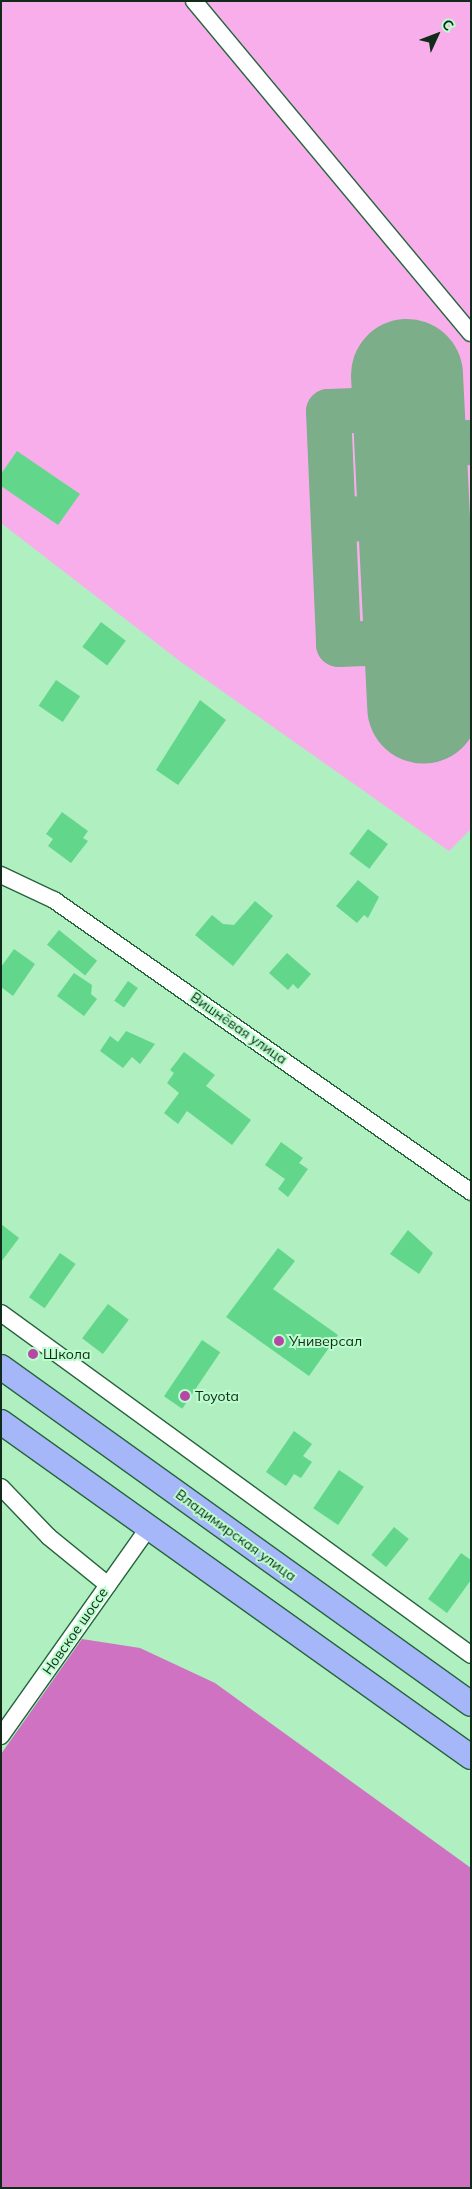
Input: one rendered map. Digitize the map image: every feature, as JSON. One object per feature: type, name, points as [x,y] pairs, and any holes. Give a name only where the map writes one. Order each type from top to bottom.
[{"type":"highway","name":"Владимирская улица","points":[[1,1366],[471,1704]]},
{"type":"highway","points":[[1,1422],[471,1757]]},
{"type":"street","points":[[194,1],[471,333]]},
{"type":"street","name":"Вишнёвая улица","points":[[1,875],[62,906],[471,1192]]},
{"type":"street","points":[[1,1313],[471,1655]]},
{"type":"street","points":[[1,1487],[48,1537],[108,1584]]},
{"type":"street","name":"Новское шоссе","points":[[1,1736],[149,1527]]},
{"type":"shaded area","points":[[1,1],[471,1],[471,829],[449,851],[181,662],[1,523]]},
{"type":"shaded area","points":[[82,1639],[140,1648],[215,1683],[471,1868],[471,2188],[1,2188],[1,1754]]},
{"type":"building","points":[[17,451],[80,494],[58,525],[1,486],[1,474]]},
{"type":"building","points":[[101,622],[126,641],[107,665],[82,647]]},
{"type":"building","points":[[56,680],[80,696],[63,722],[39,706]]},
{"type":"building","points":[[200,700],[226,720],[178,785],[156,770]]},
{"type":"building","points":[[62,812],[88,831],[83,838],[88,841],[71,863],[48,846],[53,839],[46,834]]},
{"type":"building","points":[[368,829],[388,844],[369,869],[349,854]]},
{"type":"building","points":[[358,880],[379,897],[368,918],[364,915],[357,923],[336,906]]},
{"type":"building","points":[[255,901],[273,916],[233,966],[195,935],[212,915],[223,924],[234,925]]},
{"type":"building","points":[[59,930],[97,961],[85,976],[47,945]]},
{"type":"building","points":[[14,949],[35,964],[13,996],[1,987],[1,967]]},
{"type":"building","points":[[287,953],[311,974],[298,989],[293,984],[288,990],[269,973]]},
{"type":"building","points":[[74,973],[92,985],[91,994],[97,999],[84,1016],[57,996]]},
{"type":"building","points":[[128,981],[138,988],[124,1008],[114,1001]]},
{"type":"building","points":[[126,1031],[155,1044],[140,1064],[132,1057],[123,1068],[100,1051],[110,1036],[118,1042]]},
{"type":"building","points":[[184,1052],[215,1075],[206,1086],[251,1120],[232,1145],[187,1111],[178,1124],[164,1113],[179,1093],[167,1083],[174,1073],[170,1070]]},
{"type":"building","points":[[281,1142],[303,1158],[299,1163],[308,1169],[288,1197],[278,1189],[285,1179],[265,1165]]},
{"type":"building","points":[[1,1224],[19,1238],[1,1262]]},
{"type":"building","points":[[408,1230],[433,1253],[419,1274],[390,1254]]},
{"type":"building","points":[[278,1248],[295,1261],[273,1289],[338,1335],[309,1376],[226,1317]]},
{"type":"building","points":[[60,1253],[76,1264],[45,1308],[29,1297]]},
{"type":"building","points":[[108,1304],[129,1320],[103,1354],[82,1338]]},
{"type":"building","points":[[202,1340],[220,1352],[182,1409],[164,1396]]},
{"type":"building","points":[[294,1431],[312,1444],[303,1456],[312,1462],[301,1478],[294,1474],[286,1486],[266,1472]]},
{"type":"building","points":[[339,1470],[364,1487],[338,1525],[313,1508]]},
{"type":"building","points":[[394,1527],[409,1539],[386,1567],[371,1555]]},
{"type":"building","points":[[461,1553],[471,1560],[471,1580],[447,1613],[428,1599]]},
{"type":"taxiway","points":[[409,408],[328,411],[338,644],[471,639]]},
{"type":"taxiway","points":[[411,444],[471,442]]},
{"type":"taxiway","points":[[333,519],[414,517]]},
{"type":"runway","points":[[407,375],[423,708]]},
{"type":"place","name":"Универсал","points":[[279,1341]]},
{"type":"place","name":"Школа","points":[[33,1354]]},
{"type":"place","name":"Toyota","points":[[185,1396]]}]
